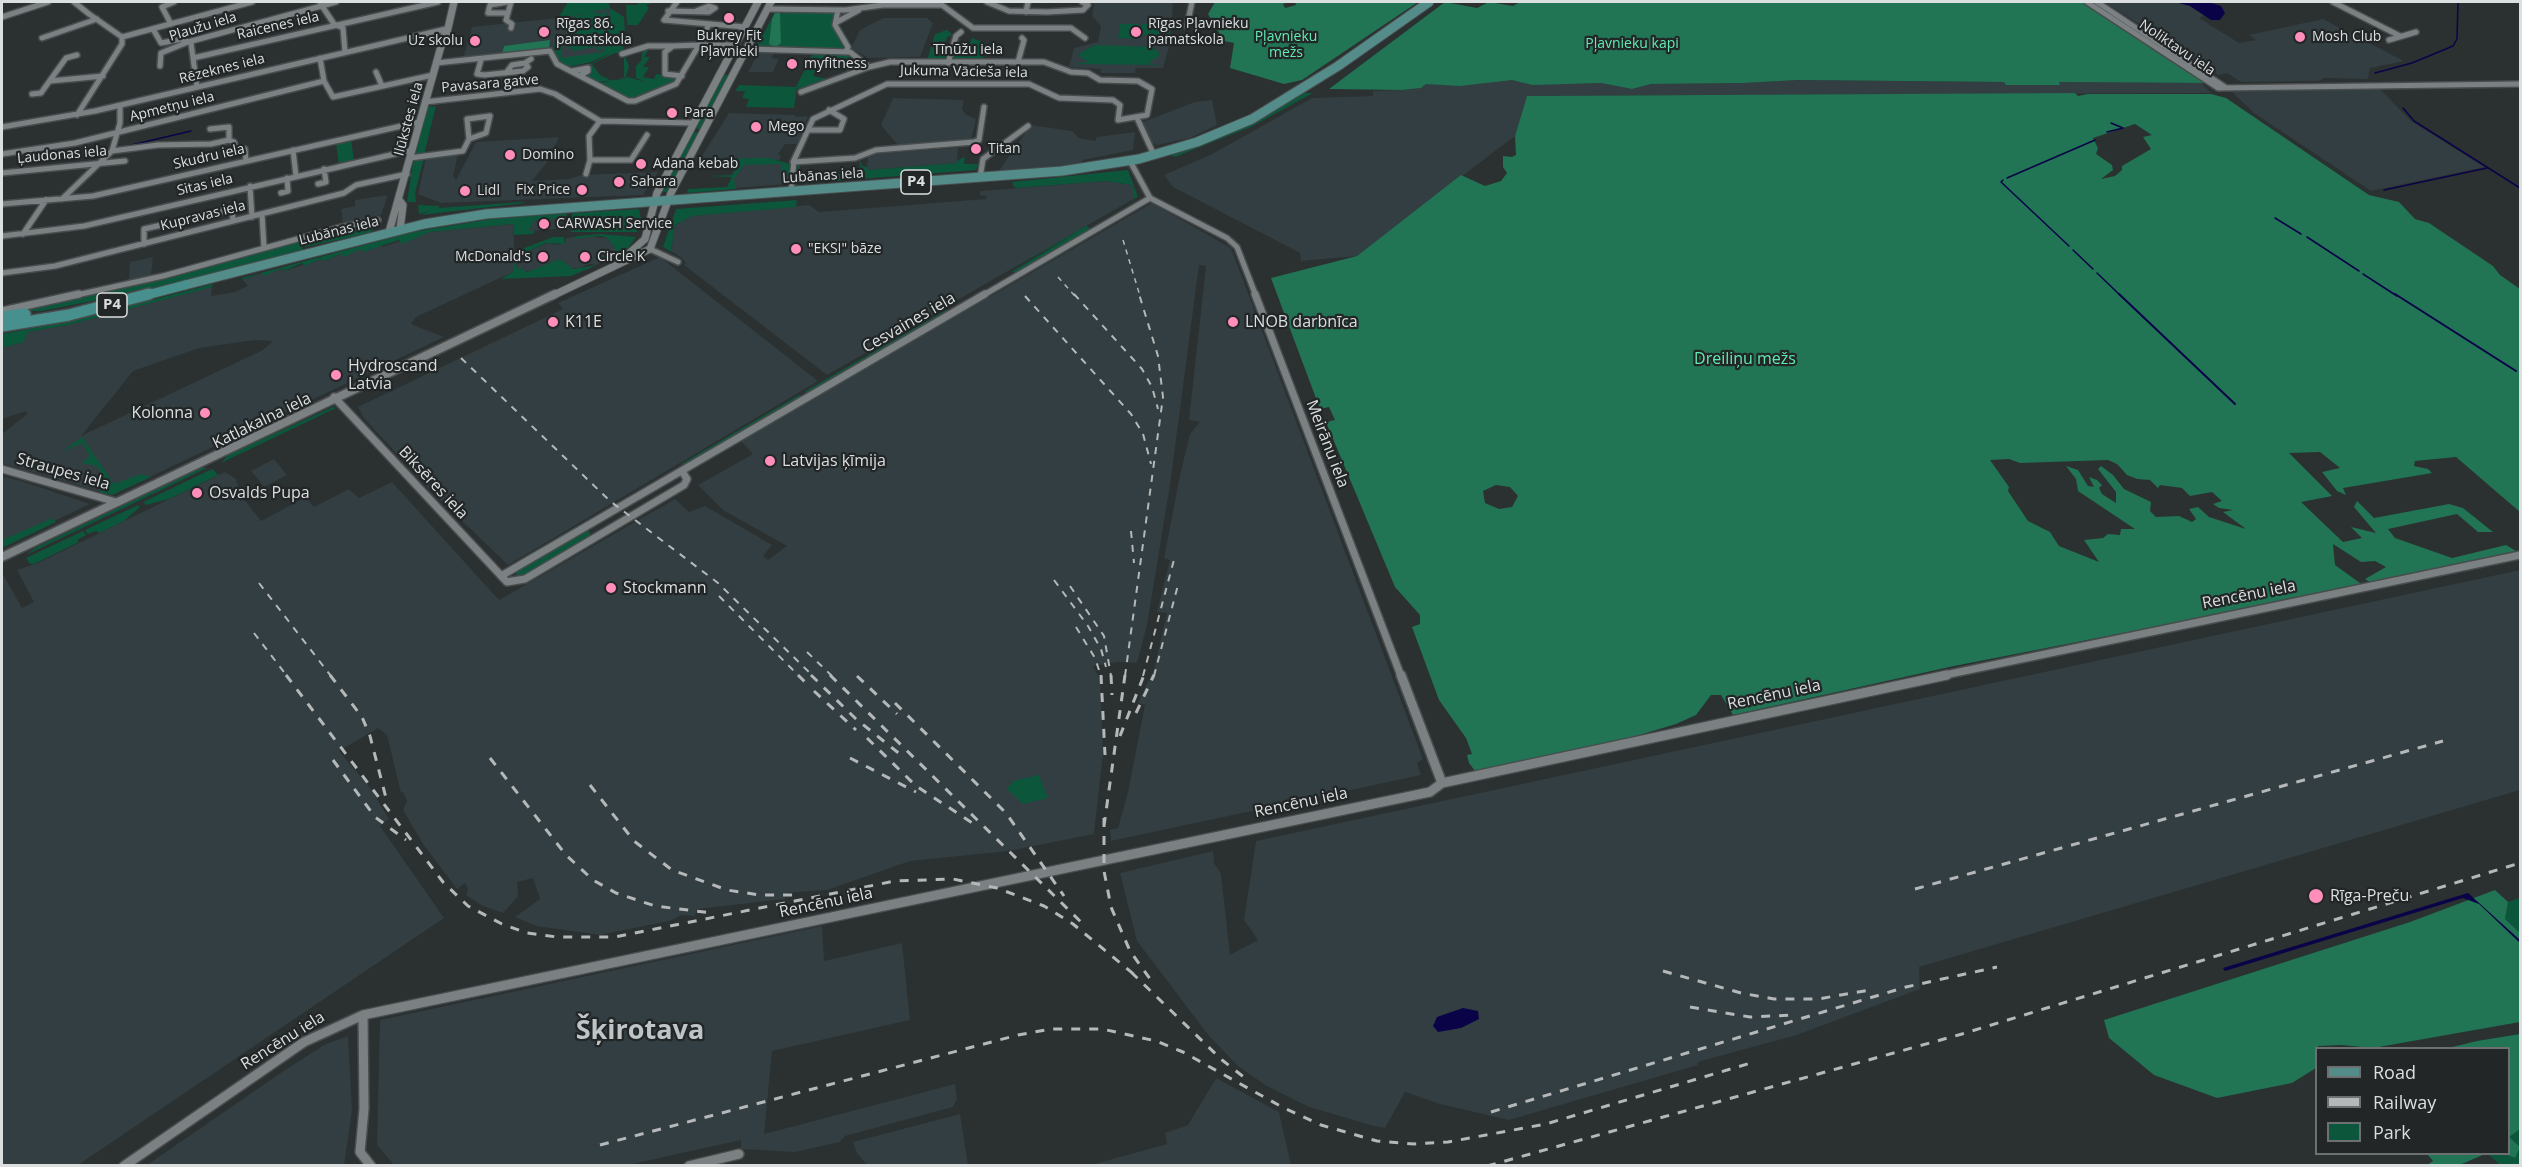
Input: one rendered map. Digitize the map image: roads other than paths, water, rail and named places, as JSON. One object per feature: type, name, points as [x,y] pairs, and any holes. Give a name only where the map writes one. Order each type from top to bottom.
[{"type":"highway","name":"Lubānas iela","points":[[2,318],[62,310],[185,285]]},
{"type":"highway","name":"Lubānas iela","points":[[2,327],[92,310],[185,285]]},
{"type":"main road","name":"Lubānas iela","points":[[185,285],[389,232],[486,214],[980,178],[1075,170],[1130,161],[1197,142],[1252,119],[1338,66],[1429,2]]},
{"type":"street","points":[[2,17],[48,2]]},
{"type":"street","points":[[74,2],[122,37]]},
{"type":"street","points":[[171,24],[162,7],[174,2]]},
{"type":"street","points":[[122,37],[252,2]]},
{"type":"street","name":"Plaužu iela","points":[[160,66],[160,53],[188,42],[320,4],[336,2]]},
{"type":"street","name":"Raicenes iela","points":[[193,58],[438,2]]},
{"type":"street","name":"Ilūkstes iela","points":[[389,232],[396,206],[400,201],[419,122],[454,2]]},
{"type":"street","points":[[507,2],[490,5],[488,13],[508,13]]},
{"type":"street","points":[[511,28],[512,24],[506,20],[512,2]]},
{"type":"street","points":[[677,2],[668,11],[664,20],[745,27]]},
{"type":"street","name":"Katlakalna iela","points":[[2,557],[56,534],[616,264],[643,243],[655,202],[693,123],[758,2]]},
{"type":"street","points":[[678,262],[650,249],[668,202],[771,2]]},
{"type":"street","points":[[987,2],[1009,11],[1026,12],[1047,12],[1071,6],[1083,10],[1088,5],[1082,2]]},
{"type":"street","points":[[1026,12],[1028,2]]},
{"type":"street","points":[[1187,26],[1192,2]]},
{"type":"street","points":[[2333,2],[2400,36]]},
{"type":"street","points":[[1047,12],[1050,3]]},
{"type":"street","name":"Noliktavu iela","points":[[2093,3],[2129,23],[2226,87]]},
{"type":"street","name":"Noliktavu iela","points":[[2093,3],[2211,86],[2520,84]]},
{"type":"street","points":[[320,4],[336,25],[343,28],[345,51]]},
{"type":"street","points":[[768,9],[838,10],[883,5],[942,5],[971,29],[1024,34],[1071,28],[1084,38]]},
{"type":"street","points":[[837,22],[860,9]]},
{"type":"street","points":[[838,10],[835,25],[848,47],[846,52]]},
{"type":"street","points":[[668,11],[696,11]]},
{"type":"street","points":[[42,38],[97,19]]},
{"type":"street","points":[[2120,24],[2129,23]]},
{"type":"street","points":[[436,63],[550,51],[554,61],[630,102],[673,87],[682,76],[709,24]]},
{"type":"street","points":[[153,29],[160,43],[182,39],[188,42],[197,87]]},
{"type":"street","name":"Rēzeknes iela","points":[[2,127],[120,106],[345,51],[446,30]]},
{"type":"street","points":[[948,63],[956,36],[961,32]]},
{"type":"street","points":[[2389,40],[2416,32]]},
{"type":"street","points":[[1018,62],[1024,34]]},
{"type":"street","points":[[77,115],[122,44],[122,37]]},
{"type":"street","points":[[652,41],[677,41],[682,44]]},
{"type":"street","points":[[622,54],[648,46],[735,45]]},
{"type":"street","points":[[673,46],[665,52],[664,72],[682,76]]},
{"type":"street","points":[[746,49],[846,52],[869,67]]},
{"type":"street","points":[[32,94],[41,93],[66,58],[77,55]]},
{"type":"street","points":[[2169,57],[2181,57]]},
{"type":"street","points":[[320,58],[324,81],[333,98],[433,75]]},
{"type":"street","points":[[481,60],[479,75],[526,69],[528,61]]},
{"type":"street","name":"Tīnūžu iela","points":[[801,92],[869,67],[890,62],[1054,64],[1100,80],[1145,84],[1152,90],[1149,112],[1137,118]]},
{"type":"street","points":[[724,66],[728,70],[737,67]]},
{"type":"street","points":[[572,71],[588,68],[581,75]]},
{"type":"street","points":[[376,72],[382,86]]},
{"type":"street","points":[[719,75],[727,72],[732,76]]},
{"type":"street","points":[[50,81],[103,76]]},
{"type":"street","name":"Apmetņu iela","points":[[2,154],[75,143],[324,81]]},
{"type":"street","name":"Jukuma Vācieša iela","points":[[791,192],[793,162],[813,119],[892,83],[1024,83],[1059,98],[1113,100],[1120,105],[1118,120]]},
{"type":"street","name":"Pavasara gatve","points":[[425,102],[540,89],[555,94],[600,121],[693,123]]},
{"type":"street","points":[[62,199],[112,151],[118,132],[120,106]]},
{"type":"street","points":[[793,162],[855,158],[876,150],[974,142],[979,140],[981,134],[984,107]]},
{"type":"street","points":[[807,130],[840,130],[844,119],[830,110]]},
{"type":"street","points":[[410,158],[463,151],[469,139],[467,119],[489,116],[486,133],[469,139]]},
{"type":"street","points":[[1118,129],[1118,120],[1137,118],[1154,155]]},
{"type":"street","points":[[586,174],[590,160],[590,136],[600,121]]},
{"type":"street","name":"Skudru iela","points":[[2,204],[93,196],[419,122]]},
{"type":"street","points":[[980,178],[983,159],[987,154],[1028,126]]},
{"type":"street","points":[[210,129],[229,127],[229,140]]},
{"type":"street","points":[[590,160],[631,160],[647,135]]},
{"type":"street","points":[[112,151],[158,145],[211,144],[229,140],[234,142],[236,148],[245,149],[246,161]]},
{"type":"street","points":[[293,150],[296,176]]},
{"type":"street","name":"Sitas iela","points":[[2,236],[84,226],[412,150]]},
{"type":"street","name":"Ļaudonas iela","points":[[2,172],[125,161]]},
{"type":"street","points":[[1130,161],[1150,198]]},
{"type":"street","points":[[318,184],[326,182],[324,169]]},
{"type":"street","name":"Kupravas iela","points":[[2,273],[55,266],[344,193],[356,184],[407,174]]},
{"type":"street","points":[[281,193],[288,191],[287,178]]},
{"type":"street","points":[[250,186],[252,217]]},
{"type":"street","name":"Cesvaines iela","points":[[501,576],[1150,198]]},
{"type":"street","name":"Meirānu iela","points":[[1150,198],[1227,238],[1237,247],[1442,783]]},
{"type":"street","points":[[23,234],[46,200]]},
{"type":"street","name":"Ilūkstes iela","points":[[400,201],[403,205],[400,230]]},
{"type":"street","points":[[144,244],[144,229],[232,209],[233,221]]},
{"type":"street","points":[[262,214],[264,248]]},
{"type":"street","name":"Lubānas iela","points":[[2,312],[163,276],[341,227],[378,220]]},
{"type":"street","name":"Katlakalna iela","points":[[616,264],[627,262],[650,249]]},
{"type":"street","name":"Katlakalna iela","points":[[2,563],[116,502],[336,399]]},
{"type":"street","name":"Biksēres iela","points":[[336,399],[507,582],[525,579],[601,534]]},
{"type":"street","name":"Straupes iela","points":[[2,469],[116,502]]},
{"type":"street","points":[[589,525],[601,534],[687,482],[682,471]]},
{"type":"street","points":[[646,492],[657,501]]},
{"type":"street","name":"Rencēnu iela","points":[[124,1166],[304,1042],[337,1024],[363,1015],[1430,792],[1442,783],[2075,646],[2520,555]]},
{"type":"street","points":[[363,1015],[364,1109],[360,1152],[372,1166]]},
{"type":"street","points":[[689,1166],[739,1154]]},
{"type":"waterway","points":[[2375,73],[2412,63],[2453,46],[2457,39],[2458,2]]},
{"type":"waterway","points":[[2403,108],[2414,121],[2520,188]]},
{"type":"waterway","points":[[2107,132],[2123,128],[2111,123]]},
{"type":"waterway","points":[[123,147],[191,131]]},
{"type":"waterway","points":[[2007,178],[2095,140]]},
{"type":"waterway","points":[[2384,190],[2487,168]]},
{"type":"waterway","points":[[2003,180],[2001,182],[2069,246]]},
{"type":"waterway","points":[[2275,218],[2301,234]]},
{"type":"waterway","points":[[2307,237],[2359,271]]},
{"type":"waterway","points":[[2073,250],[2093,269]]},
{"type":"waterway","points":[[2097,273],[2121,296]]},
{"type":"waterway","points":[[2363,274],[2397,296]]},
{"type":"waterway","points":[[2119,294],[2235,404]]},
{"type":"waterway","points":[[2395,294],[2516,371]]},
{"type":"railway","points":[[1123,240],[1140,296]]},
{"type":"railway","points":[[1058,277],[1075,296]]},
{"type":"railway","points":[[1074,294],[1142,369],[1152,387],[1158,409]]},
{"type":"railway","points":[[1125,676],[1163,397],[1158,356],[1139,294]]},
{"type":"railway","points":[[1025,296],[1131,414],[1143,434],[1151,464]]},
{"type":"railway","points":[[461,358],[610,501],[718,583],[813,676]]},
{"type":"railway","points":[[1131,531],[1134,563]]},
{"type":"railway","points":[[1143,676],[1175,556]]},
{"type":"railway","points":[[1054,580],[1088,626],[1101,649],[1106,667]]},
{"type":"railway","points":[[259,583],[331,676]]},
{"type":"railway","points":[[1154,676],[1178,585]]},
{"type":"railway","points":[[1070,586],[1104,636],[1111,676]]},
{"type":"railway","points":[[719,596],[810,687]]},
{"type":"railway","points":[[1076,627],[1095,658],[1101,676]]},
{"type":"railway","points":[[254,633],[287,676]]},
{"type":"railway","points":[[807,652],[832,676]]},
{"type":"railway","points":[[286,675],[443,882],[468,906],[502,924],[527,933],[557,937],[615,937],[895,881],[953,879],[997,888],[1044,906],[1073,924],[1136,976]]},
{"type":"railway","points":[[330,675],[362,717],[370,736],[386,798]]},
{"type":"railway","points":[[811,675],[856,719],[901,755]]},
{"type":"railway","points":[[830,675],[1082,923]]},
{"type":"railway","points":[[1101,675],[1105,755]]},
{"type":"railway","points":[[1111,675],[1112,695]]},
{"type":"railway","points":[[1104,826],[1125,675]]},
{"type":"railway","points":[[1120,736],[1144,675]]},
{"type":"railway","points":[[1136,713],[1154,675]]},
{"type":"railway","points":[[857,676],[897,714]]},
{"type":"railway","points":[[814,691],[856,730]]},
{"type":"railway","points":[[895,703],[1006,813],[1064,896]]},
{"type":"railway","points":[[867,738],[916,786],[974,824]]},
{"type":"railway","points":[[1915,889],[2443,741]]},
{"type":"railway","points":[[490,758],[566,855],[593,880],[616,893],[655,906],[712,913]]},
{"type":"railway","points":[[850,758],[916,792]]},
{"type":"railway","points":[[333,760],[375,817],[406,840]]},
{"type":"railway","points":[[590,785],[634,841],[672,870],[727,890],[760,895],[794,895]]},
{"type":"railway","points":[[1104,818],[1104,826]]},
{"type":"railway","points":[[1104,826],[1104,871],[1111,907],[1130,951],[1153,983]]},
{"type":"railway","points":[[1487,1166],[1962,1034],[2520,863]]},
{"type":"railway","points":[[1491,1112],[1906,987],[1997,967]]},
{"type":"railway","points":[[1663,971],[1741,993],[1774,999],[1818,999],[1870,990]]},
{"type":"railway","points":[[1131,972],[1222,1060],[1245,1078]]},
{"type":"railway","points":[[1690,1007],[1750,1017],[1794,1015]]},
{"type":"railway","points":[[600,1145],[1018,1035],[1051,1029],[1102,1029],[1156,1041],[1183,1052],[1282,1107],[1321,1125],[1377,1141],[1414,1144],[1448,1142],[1546,1124],[1754,1062]]},
{"type":"place","name":"Bukrey Fit Pļavnieki","points":[[729,18]]},
{"type":"place","name":"Rīgas 86. pamatskola","points":[[544,32]]},
{"type":"place","name":"Rīgas Pļavnieku pamatskola","points":[[1136,32]]},
{"type":"place","name":"Mosh Club","points":[[2300,37]]},
{"type":"place","name":"Uz skolu","points":[[475,41]]},
{"type":"place","name":"myfitness","points":[[792,64]]},
{"type":"place","name":"Para","points":[[672,113]]},
{"type":"place","name":"Mego","points":[[756,127]]},
{"type":"place","name":"Titan","points":[[976,149]]},
{"type":"place","name":"Domino","points":[[510,155]]},
{"type":"place","name":"Adana kebab","points":[[641,164]]},
{"type":"place","name":"Sahara","points":[[619,182]]},
{"type":"place","name":"Fix Price","points":[[582,190]]},
{"type":"place","name":"Lidl","points":[[465,191]]},
{"type":"place","name":"CARWASH Service","points":[[544,224]]},
{"type":"place","name":"\"EKSI\" bāze","points":[[796,249]]},
{"type":"place","name":"McDonald's","points":[[543,257]]},
{"type":"place","name":"Circle K","points":[[585,257]]},
{"type":"place","name":"K11E","points":[[553,322]]},
{"type":"place","name":"LNOB darbnīca","points":[[1233,322]]},
{"type":"place","name":"Hydroscand Latvia","points":[[336,375]]},
{"type":"place","name":"Kolonna","points":[[205,413]]},
{"type":"place","name":"Latvijas ķīmija","points":[[770,461]]},
{"type":"place","name":"Osvalds Pupa","points":[[197,493]]},
{"type":"place","name":"Stockmann","points":[[611,588]]},
{"type":"place","name":"Rīga-Preču","points":[[2316,896]]},
{"type":"district","name":"Šķirotava","points":[[640,1031]]},
{"type":"park label","name":"Pļavnieku kapi","points":[[1632,44]]},
{"type":"park label","name":"Pļavnieku mežs","points":[[1286,46]]},
{"type":"park label","name":"Dreiliņu mežs","points":[[1745,359]]}]
